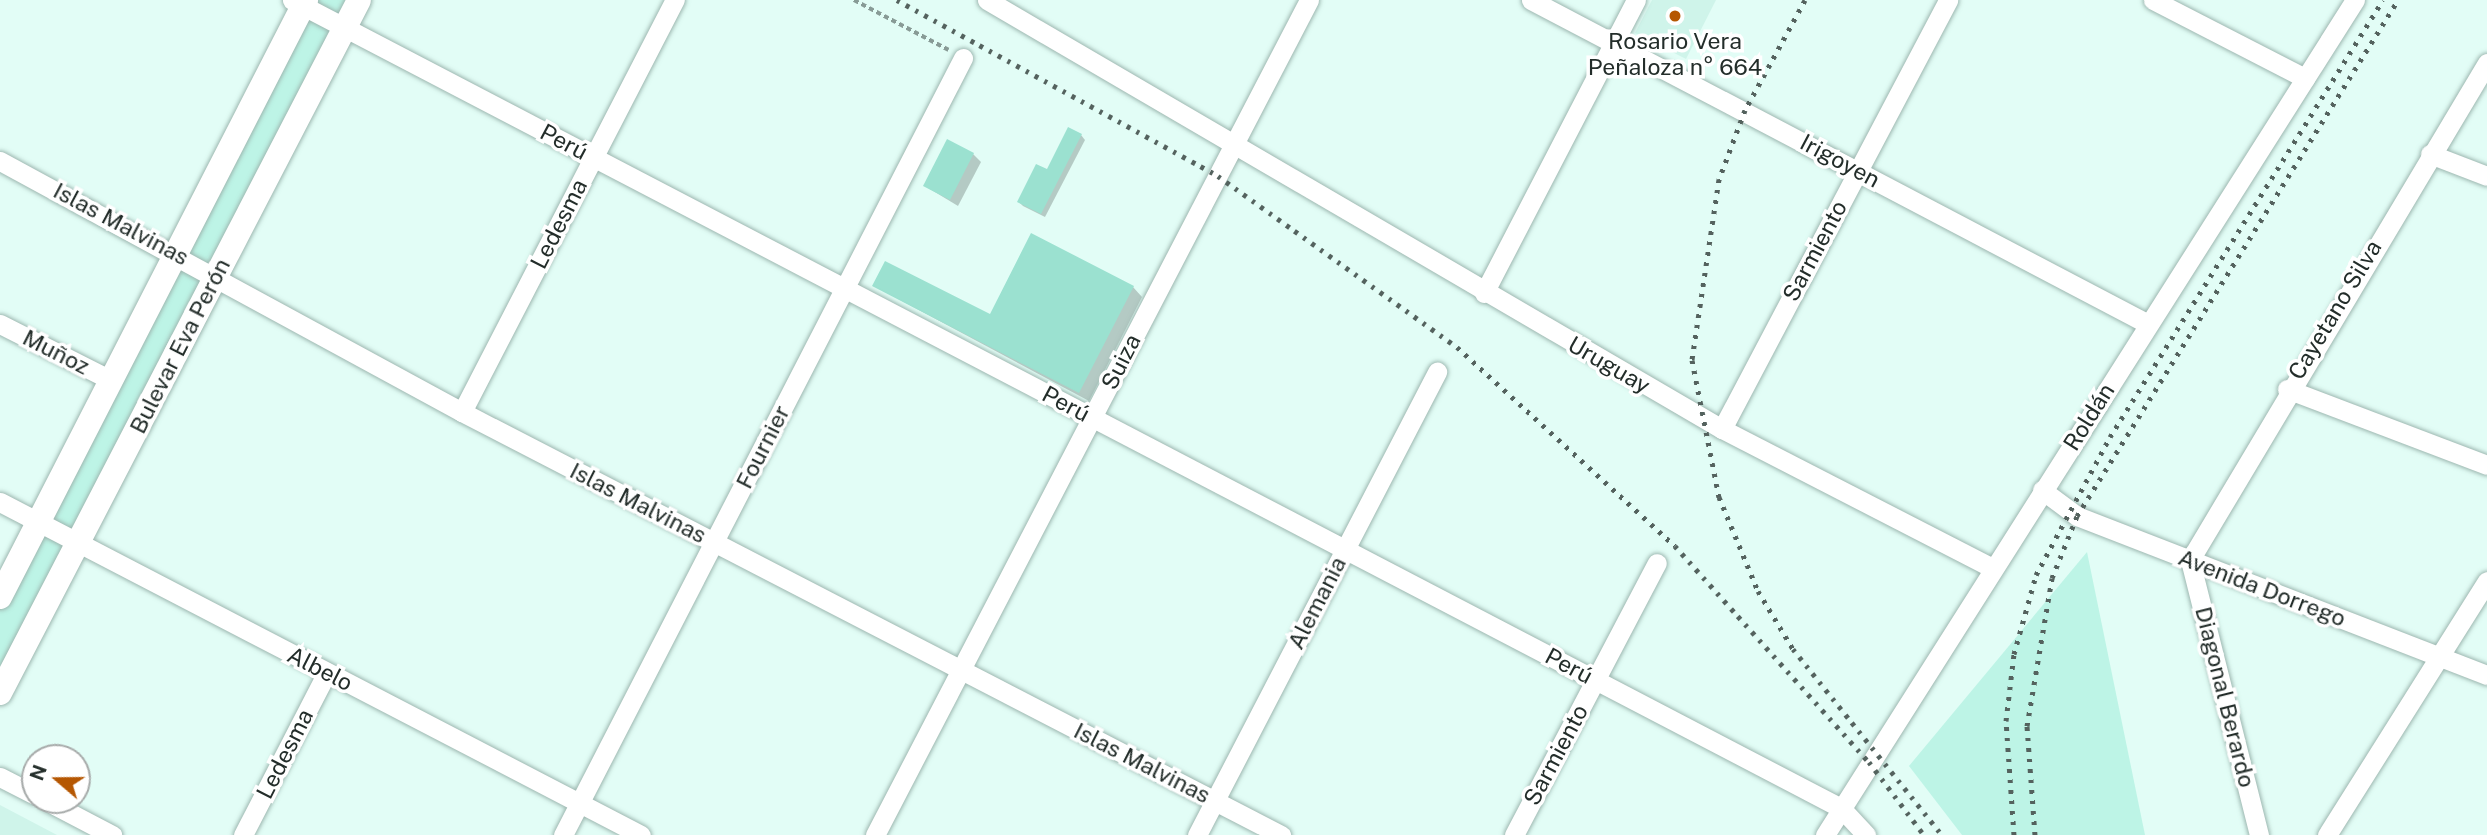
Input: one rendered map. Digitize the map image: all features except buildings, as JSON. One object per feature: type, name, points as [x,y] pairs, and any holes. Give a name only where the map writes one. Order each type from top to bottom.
[{"type":"street","name":"Bulevar Eva Perón","points":[[0,692],[359,0]]},
{"type":"street","name":"Ledesma","points":[[462,412],[675,0]]},
{"type":"street","name":"Suiza","points":[[875,835],[1309,0]]},
{"type":"street","name":"Irigoyen","points":[[1531,0],[2148,324]]},
{"type":"street","points":[[1484,293],[1636,0]]},
{"type":"street","name":"Sarmiento","points":[[1722,429],[1948,0]]},
{"type":"street","points":[[2153,0],[2305,78]]},
{"type":"street","name":"Roldán","points":[[1825,835],[2355,0]]},
{"type":"street","name":"Uruguay","points":[[990,1],[1484,293],[1722,429],[1993,568]]},
{"type":"street","name":"Bulevar Eva Perón","points":[[0,597],[300,2]]},
{"type":"street","name":"Perú","points":[[300,2],[344,28],[1841,808],[1866,835]]},
{"type":"street","name":"Fournier","points":[[563,835],[963,58]]},
{"type":"street","name":"Cayetano Silva","points":[[2190,560],[2287,389],[2487,63]]},
{"type":"street","points":[[2430,154],[2487,176]]},
{"type":"street","name":"Islas Malvinas","points":[[0,161],[176,252],[462,412],[1281,835]]},
{"type":"street","name":"Muñoz","points":[[0,324],[111,380]]},
{"type":"street","name":"Alemania","points":[[1197,835],[1437,372]]},
{"type":"street","points":[[2287,389],[2487,465]]},
{"type":"street","name":"Avenida Dorrego","points":[[2042,490],[2077,516],[2487,675]]},
{"type":"street","name":"Albelo","points":[[0,502],[641,835]]},
{"type":"street","name":"Diagonal Berardo","points":[[2190,560],[2259,835]]},
{"type":"street","name":"Sarmiento","points":[[1514,835],[1657,563]]},
{"type":"street","points":[[2327,835],[2487,581]]},
{"type":"street","name":"Ledesma","points":[[243,835],[327,673]]},
{"type":"street","points":[[0,777],[21,788]]},
{"type":"street","points":[[72,814],[112,835]]},
{"type":"path","points":[[853,0],[963,58]]},
{"type":"shaded area","points":[[306,0],[359,0],[0,693],[0,597]]},
{"type":"shaded area","name":"Rosario Vera Peñaloza n° 664","points":[[1652,0],[1716,0],[1686,59],[1635,33]]},
{"type":"shaded area","points":[[2087,552],[2145,835],[1962,835],[1909,766]]},
{"type":"shaded area","points":[[0,805],[57,835],[0,835]]},
{"type":"railway","points":[[897,0],[1218,176],[1457,347],[1675,546],[1869,762],[1924,835]]},
{"type":"railway","points":[[1805,0],[1745,110],[1719,179],[1692,360],[1719,497],[1758,591],[1793,649],[1942,835]]},
{"type":"railway","points":[[2014,835],[2006,721],[2014,654],[2036,575],[2110,437],[2383,0]]},
{"type":"railway","points":[[2035,835],[2027,726],[2052,578],[2077,516],[2398,0]]},
{"type":"place","name":"Rosario Vera Peñaloza n° 664","points":[[1675,16]]}]
